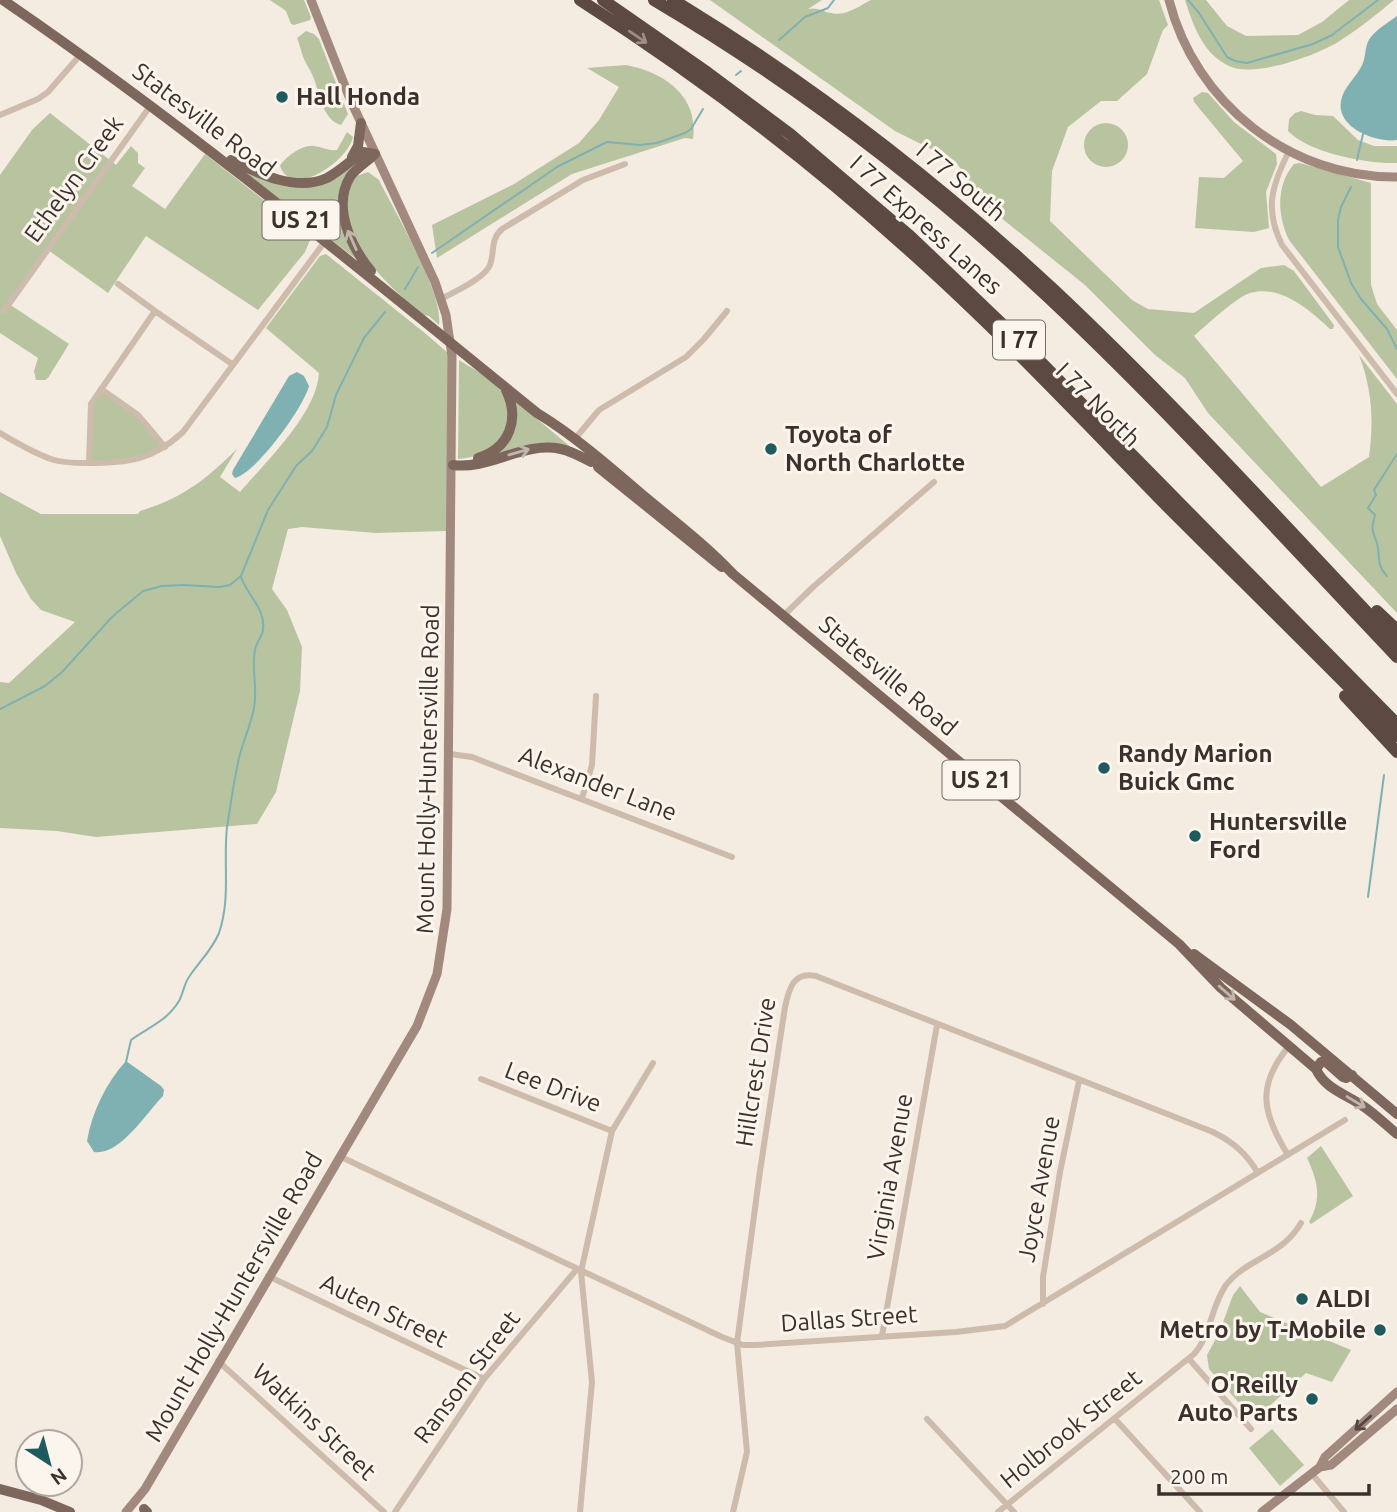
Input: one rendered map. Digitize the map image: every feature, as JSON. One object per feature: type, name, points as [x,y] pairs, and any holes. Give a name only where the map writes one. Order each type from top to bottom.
[{"type":"highway","name":"I 77 North","points":[[580,0],[659,52],[742,112],[883,226],[1015,351],[1397,736]]},
{"type":"highway","name":"I 77 Express Lanes","points":[[603,0],[708,72],[790,134],[911,236],[1022,343],[1397,724]]},
{"type":"highway","name":"I 77 Express Lanes","points":[[654,0],[746,57],[841,124],[932,195],[1010,262],[1123,370],[1397,657]]},
{"type":"highway","name":"I 77 South","points":[[673,0],[814,94],[938,188],[1064,300],[1277,518]]},
{"type":"highway","points":[[1277,518],[1397,630]]},
{"type":"highway","name":"I 77","points":[[1277,518],[1397,644]]},
{"type":"highway","points":[[1287,627],[1300,647],[1397,752]]},
{"type":"main road","name":"Statesville Road","points":[[3,0],[151,105],[326,240],[717,556],[733,574]]},
{"type":"main road","name":"Mount Holly-Huntersville Road","points":[[126,1512],[145,1489],[416,1026],[437,974],[447,909],[452,356],[441,299],[329,49],[312,0]]},
{"type":"main road","points":[[1169,0],[1183,43],[1206,80],[1243,120],[1289,151],[1335,169],[1397,177]]},
{"type":"main road","points":[[350,160],[358,146],[361,123]]},
{"type":"main road","points":[[208,148],[269,177],[300,183],[323,179],[363,152],[375,154]]},
{"type":"main road","points":[[375,154],[350,178],[344,192],[343,210],[356,250],[393,294]]},
{"type":"main road","points":[[453,465],[486,456],[504,442],[512,426],[513,414],[504,386]]},
{"type":"main road","name":"Statesville Road","points":[[537,413],[549,427],[712,561],[733,574],[1179,944],[1270,1009],[1397,1114]]},
{"type":"main road","points":[[453,465],[474,466],[528,449],[545,447],[561,449],[592,462]]},
{"type":"main road","name":"Statesville Road","points":[[1179,944],[1221,988],[1316,1069],[1323,1081],[1359,1103],[1397,1134]]},
{"type":"main road","points":[[1316,1069],[1321,1062],[1326,1062],[1343,1077],[1352,1075]]},
{"type":"main road","points":[[1262,1512],[1316,1470],[1325,1457],[1397,1392]]},
{"type":"main road","points":[[1316,1470],[1331,1465],[1397,1409]]},
{"type":"main road","points":[[0,1489],[41,1500],[69,1512]]},
{"type":"main road","name":"Mount Holly-Huntersville Road","points":[[145,1489],[145,1511]]},
{"type":"street","points":[[0,115],[48,92],[80,54]]},
{"type":"street","name":"Ethelyn Creek","points":[[4,311],[151,105]]},
{"type":"street","points":[[1289,151],[1271,198],[1275,231],[1282,245],[1397,394]]},
{"type":"street","points":[[441,299],[486,271],[491,263],[494,239],[502,229],[583,180],[625,164]]},
{"type":"street","points":[[0,433],[56,461],[121,463],[145,457],[165,447],[183,432],[326,240]]},
{"type":"street","points":[[118,284],[232,365]]},
{"type":"street","points":[[89,463],[91,404],[155,311]]},
{"type":"street","points":[[574,440],[599,410],[686,357],[727,311]]},
{"type":"street","points":[[101,389],[138,415],[165,447]]},
{"type":"street","points":[[783,616],[934,482]]},
{"type":"street","points":[[582,797],[592,765],[596,696]]},
{"type":"street","name":"Alexander Lane","points":[[450,754],[472,757],[582,797],[732,857]]},
{"type":"street","name":"Hillcrest Drive","points":[[733,1512],[747,1452],[737,1343],[772,1086],[785,1007],[793,982],[804,975],[816,976],[1231,1141],[1244,1153],[1258,1173]]},
{"type":"street","name":"Virginia Avenue","points":[[882,1336],[937,1025]]},
{"type":"street","points":[[1288,1155],[1270,1122],[1265,1094],[1275,1064],[1289,1046]]},
{"type":"street","points":[[580,1512],[592,1394],[591,1363],[579,1271],[612,1131],[653,1063]]},
{"type":"street","name":"Lee Drive","points":[[481,1079],[612,1131]]},
{"type":"street","name":"Joyce Avenue","points":[[1043,1304],[1042,1289],[1047,1250],[1079,1081]]},
{"type":"street","name":"Dallas Street","points":[[339,1156],[737,1343],[757,1345],[995,1329],[1015,1321],[1345,1120]]},
{"type":"street","name":"Holbrook Street","points":[[998,1512],[1189,1359],[1204,1341],[1227,1283],[1284,1245],[1301,1223]]},
{"type":"street","name":"Ransom Street","points":[[395,1512],[484,1379],[579,1271]]},
{"type":"street","name":"Auten Street","points":[[268,1276],[484,1379]]},
{"type":"street","points":[[1189,1359],[1251,1429]]},
{"type":"street","name":"Watkins Street","points":[[218,1361],[384,1512]]},
{"type":"street","points":[[927,1419],[1014,1512]]},
{"type":"street","points":[[1115,1419],[1200,1512]]},
{"type":"street","points":[[1316,1470],[1344,1512]]},
{"type":"green space","points":[[270,0],[304,0],[310,20],[291,24],[286,11]]},
{"type":"green space","points":[[710,0],[822,0],[808,9],[841,14],[871,0],[1159,0],[1168,25],[1163,30],[1147,74],[1117,101],[1101,101],[1068,127],[1052,171],[1050,221],[1132,300],[1148,309],[1194,313],[1261,268],[1284,265],[1294,271],[1334,325],[1333,329],[1294,300],[1261,291],[1245,295],[1194,336],[1321,487],[1369,457],[1371,405],[1359,355],[1397,404],[1397,613],[1208,413],[1185,378],[1155,355],[1085,285],[990,209],[955,161],[895,131]]},
{"type":"green space","points":[[1185,0],[1206,0],[1227,26],[1246,36],[1298,35],[1322,22],[1349,0],[1394,0],[1328,48],[1284,64],[1240,69],[1229,66],[1212,54],[1196,29]]},
{"type":"green space","points":[[306,31],[319,39],[348,114],[341,125],[326,112],[303,56],[297,38]]},
{"type":"green space","points":[[626,65],[653,73],[676,88],[690,110],[693,139],[685,138],[572,174],[437,258],[432,225],[514,184],[579,143],[599,120],[619,87],[587,68]]},
{"type":"green space","points":[[1202,92],[1208,93],[1234,122],[1276,154],[1277,164],[1266,192],[1269,228],[1254,232],[1195,228],[1199,177],[1224,178],[1243,161],[1194,102],[1193,98]]},
{"type":"green space","points":[[1301,111],[1333,116],[1358,140],[1374,146],[1397,146],[1397,163],[1370,162],[1339,156],[1297,139],[1288,131],[1289,119]]},
{"type":"green space","points":[[50,113],[116,165],[131,146],[138,153],[138,163],[145,168],[132,186],[165,209],[205,154],[307,234],[310,240],[305,252],[258,310],[146,236],[108,293],[48,250],[9,304],[69,344],[48,378],[36,380],[34,371],[38,358],[0,333],[0,175],[32,130]]},
{"type":"green space","points":[[1106,123],[1121,130],[1128,145],[1121,160],[1106,167],[1091,160],[1084,145],[1091,130]]},
{"type":"green space","points":[[347,132],[353,137],[349,147],[341,157],[318,174],[295,179],[286,175],[280,166],[290,155],[305,147],[337,150]]},
{"type":"green space","points":[[366,155],[340,195],[365,266],[238,167],[300,185]]},
{"type":"green space","points":[[1300,163],[1371,183],[1371,285],[1377,304],[1397,330],[1397,379],[1289,240],[1282,221],[1281,191],[1288,172],[1294,164]]},
{"type":"green space","points":[[368,172],[379,180],[426,273],[434,293],[439,325],[429,316],[420,314],[384,279],[355,239],[347,206],[348,194],[357,176]]},
{"type":"green space","points":[[326,254],[449,354],[446,531],[376,533],[302,527],[288,529],[272,589],[287,610],[302,647],[300,691],[276,792],[257,824],[96,837],[57,831],[0,828],[0,682],[9,683],[75,622],[41,610],[31,599],[16,573],[0,536],[0,492],[41,514],[138,514],[193,487],[237,449],[220,477],[240,492],[300,421],[316,388],[319,373],[266,328],[320,256]]},
{"type":"green space","points":[[459,360],[485,376],[502,391],[509,409],[509,420],[505,431],[491,448],[481,454],[458,459]]},
{"type":"green space","points":[[101,389],[126,405],[165,447],[145,457],[89,463],[89,414]]},
{"type":"green space","points":[[512,398],[579,454],[565,447],[490,456],[501,448]]},
{"type":"green space","points":[[1321,1146],[1353,1196],[1311,1224],[1309,1222],[1316,1206],[1317,1190],[1307,1158]]},
{"type":"green space","points":[[1240,1286],[1260,1312],[1351,1350],[1332,1382],[1306,1373],[1254,1420],[1209,1369],[1207,1355],[1219,1333],[1233,1295]]},
{"type":"green space","points":[[1272,1429],[1304,1465],[1280,1486],[1249,1448]]},
{"type":"water","points":[[1397,16],[1397,140],[1388,140],[1369,136],[1351,126],[1341,111],[1341,101],[1363,63],[1369,40]]},
{"type":"water","points":[[297,372],[304,376],[309,386],[298,409],[266,452],[255,464],[235,478],[233,470],[289,376]]},
{"type":"water","points":[[126,1061],[161,1086],[164,1090],[163,1096],[123,1141],[104,1151],[94,1152],[87,1141],[92,1119],[106,1088]]},
{"type":"waterway","points":[[779,40],[805,17],[828,8],[834,0]]},
{"type":"waterway","points":[[1188,0],[1227,57],[1247,63],[1313,44],[1332,35],[1378,0]]},
{"type":"waterway","points":[[736,75],[741,71]]},
{"type":"waterway","points":[[432,253],[557,167],[607,142],[640,145],[657,143],[685,133],[691,129],[703,109]]},
{"type":"waterway","points":[[1357,160],[1363,134]]},
{"type":"waterway","points":[[1351,187],[1338,220],[1338,247],[1351,283],[1387,329],[1397,349]]},
{"type":"waterway","points":[[405,289],[418,267]]},
{"type":"waterway","points":[[0,709],[45,686],[62,672],[113,616],[143,591],[162,586],[219,587],[230,585],[241,576],[268,510],[296,466],[312,451],[327,427],[336,395],[364,338],[385,312]]},
{"type":"waterway","points":[[1387,576],[1380,564],[1373,532],[1375,515],[1368,508],[1376,495],[1374,490],[1397,454]]},
{"type":"waterway","points":[[126,1062],[131,1040],[163,1019],[179,1001],[187,980],[216,939],[223,920],[227,827],[238,763],[254,708],[254,657],[263,630],[262,615],[241,577]]},
{"type":"waterway","points":[[1368,897],[1384,775]]},
{"type":"place","name":"Hall Honda","points":[[282,97]]},
{"type":"place","name":"Toyota of North Charlotte","points":[[771,449]]},
{"type":"place","name":"Randy Marion Buick Gmc","points":[[1104,768]]},
{"type":"place","name":"Huntersville Ford","points":[[1195,836]]},
{"type":"place","name":"ALDI","points":[[1302,1299]]},
{"type":"place","name":"Metro by T-Mobile","points":[[1380,1330]]},
{"type":"place","name":"O'Reilly Auto Parts","points":[[1312,1399]]}]
